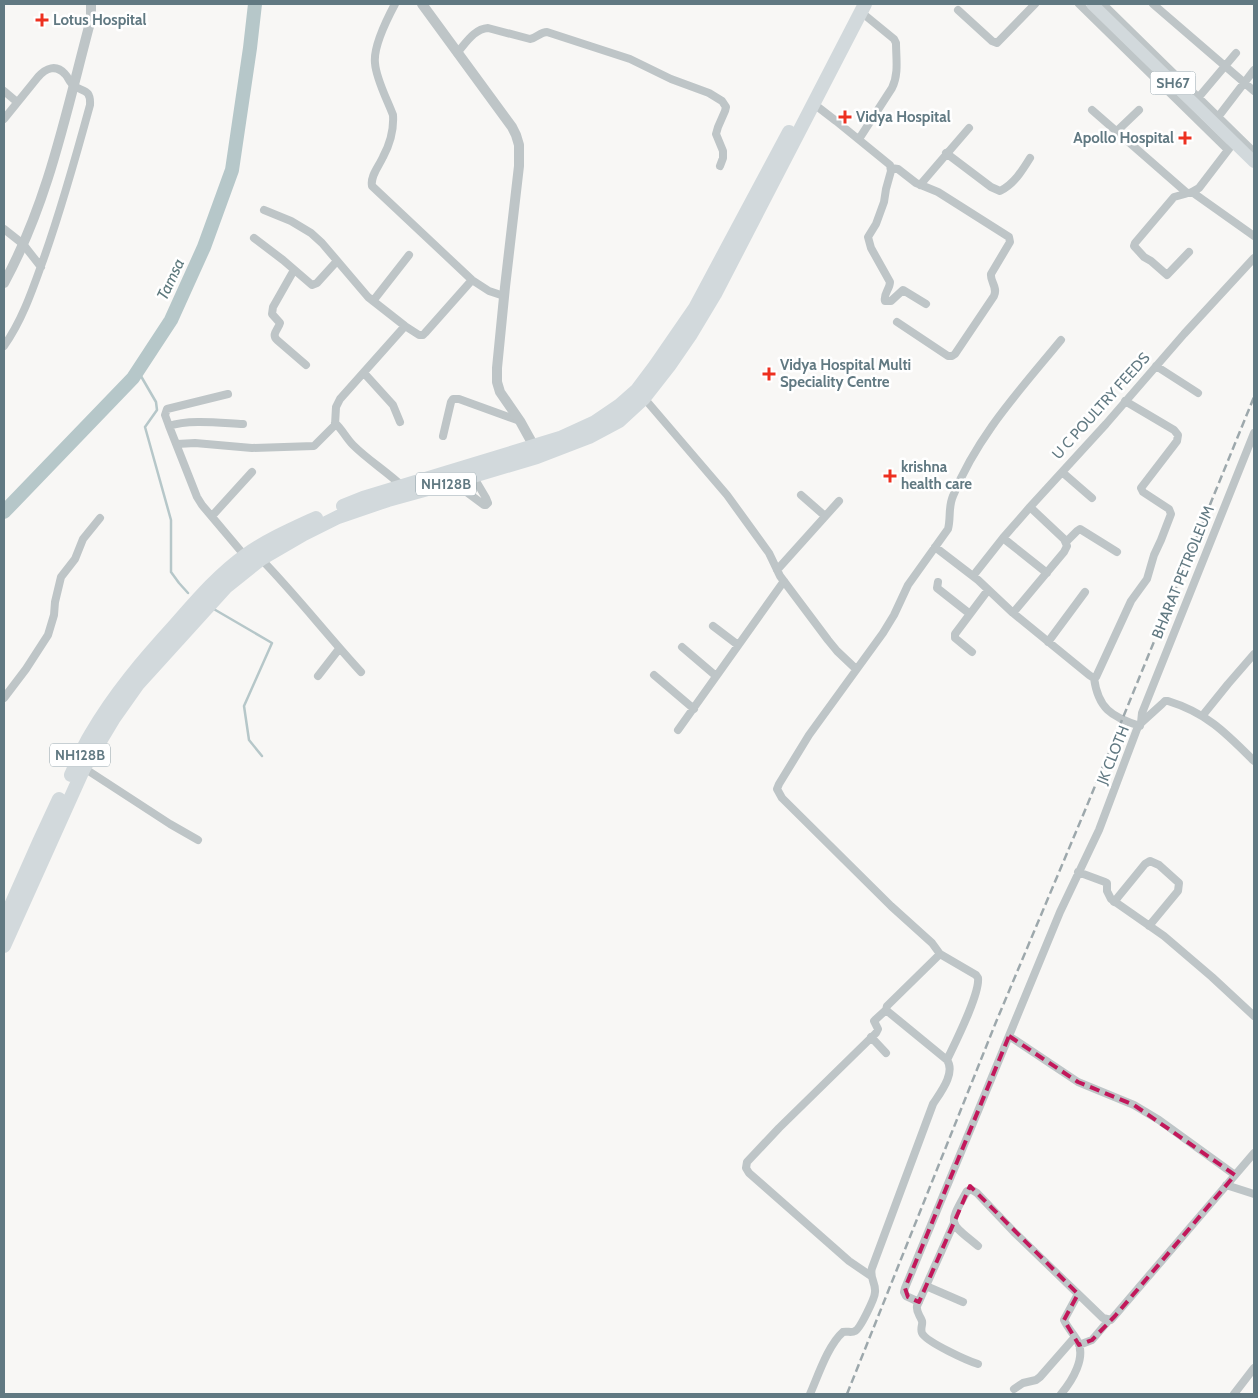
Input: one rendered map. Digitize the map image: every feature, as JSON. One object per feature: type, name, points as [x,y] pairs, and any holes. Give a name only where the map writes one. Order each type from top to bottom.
[{"type":"highway","name":"NH128B","points":[[4,921],[38,842],[90,735],[142,662],[219,577],[245,556],[279,535],[338,508],[402,486],[589,438],[619,421],[644,398],[680,350],[715,294],[814,104],[861,7]]},
{"type":"highway","name":"NH128B","points":[[4,946],[84,768],[114,718],[138,684],[226,587],[262,559],[304,534],[338,517],[388,500],[474,476],[537,451],[595,422],[620,405],[637,390],[695,308],[861,7]]},
{"type":"main road","name":"SH67","points":[[1092,4],[1254,162]]},
{"type":"street","points":[[4,283],[24,244],[38,208],[91,19],[91,4]]},
{"type":"street","points":[[395,4],[385,25],[375,57],[377,74],[394,120],[390,142],[372,178],[372,186],[472,280],[489,291],[504,296]]},
{"type":"street","points":[[422,4],[512,127],[519,145],[519,166],[504,296],[497,382],[505,401],[520,421],[537,451]]},
{"type":"street","points":[[958,10],[992,41],[997,43],[1035,4]]},
{"type":"street","points":[[1079,4],[1228,150]]},
{"type":"street","points":[[1103,4],[1254,152]]},
{"type":"street","points":[[1153,4],[1254,92]]},
{"type":"street","points":[[859,138],[892,88],[896,72],[896,43],[894,39],[861,7]]},
{"type":"street","points":[[457,53],[475,33],[483,28],[530,39],[543,32],[547,32],[622,56],[671,79],[709,93],[722,100],[726,106],[716,134],[723,155],[720,166]]},
{"type":"street","points":[[1198,98],[1236,53]]},
{"type":"street","points":[[4,119],[44,71],[50,68],[65,74],[73,85],[84,90],[89,95],[90,105],[67,189],[32,293],[4,346]]},
{"type":"street","points":[[1218,118],[1254,70]]},
{"type":"street","points":[[4,91],[17,102]]},
{"type":"street","points":[[814,104],[859,138],[888,163],[891,168],[884,202],[874,228],[868,237],[871,248],[890,282],[884,297],[887,301],[903,290],[926,304]]},
{"type":"street","points":[[1092,110],[1190,193],[1252,231]]},
{"type":"street","points":[[1117,131],[1139,110]]},
{"type":"street","points":[[920,185],[968,128]]},
{"type":"street","points":[[1189,252],[1167,275],[1144,257],[1134,246],[1171,200],[1177,195],[1190,193],[1199,188],[1238,137]]},
{"type":"street","points":[[946,153],[998,191],[1015,179],[1030,158]]},
{"type":"street","points":[[891,168],[898,169],[909,179],[938,192],[1009,237],[1010,242],[990,277],[996,290],[994,296],[952,356],[948,356],[898,322]]},
{"type":"street","points":[[264,210],[283,218],[316,238],[364,293],[419,335],[423,335],[472,280]]},
{"type":"street","points":[[4,228],[24,244],[40,267]]},
{"type":"street","points":[[254,238],[283,260],[308,284],[314,285],[337,261]]},
{"type":"street","points":[[373,301],[409,255]]},
{"type":"street","name":"U C POULTRY FEEDS","points":[[973,576],[1030,506],[1254,258]]},
{"type":"street","points":[[294,270],[272,307],[272,314],[280,323],[274,336],[306,365]]},
{"type":"street","points":[[177,444],[195,443],[252,448],[312,447],[318,444],[335,423],[336,404],[405,326]]},
{"type":"street","points":[[947,1060],[972,1004],[978,978],[940,954],[932,943],[891,906],[782,798],[777,789],[782,777],[809,736],[883,633],[908,585],[948,529],[950,524],[950,503],[974,452],[1008,404],[1061,340]]},
{"type":"street","points":[[1156,366],[1198,393]]},
{"type":"street","points":[[364,373],[393,405],[400,422]]},
{"type":"street","points":[[228,394],[167,409],[165,415],[197,497],[245,556]]},
{"type":"street","points":[[644,398],[727,495],[769,553],[784,581],[837,651],[856,669]]},
{"type":"street","points":[[443,436],[454,399],[459,399],[520,421]]},
{"type":"street","points":[[1094,678],[1098,675],[1131,601],[1147,579],[1154,554],[1171,514],[1170,509],[1141,488],[1174,445],[1178,435],[1174,430],[1125,400]]},
{"type":"street","points":[[169,426],[210,422],[243,424]]},
{"type":"street","points":[[335,423],[352,444],[369,460],[388,472],[402,486]]},
{"type":"street","name":"BHARAT PETROLEUM","points":[[1140,724],[1146,703],[1254,433]]},
{"type":"street","points":[[212,516],[252,472]]},
{"type":"street","points":[[1062,472],[1092,498]]},
{"type":"street","points":[[454,482],[486,505],[488,504],[486,498],[474,476]]},
{"type":"street","points":[[801,495],[825,516]]},
{"type":"street","points":[[777,570],[839,501]]},
{"type":"street","points":[[1014,613],[1066,549],[1066,542],[1030,506]]},
{"type":"street","points":[[4,698],[26,670],[48,635],[61,577],[75,559],[83,539],[100,518]]},
{"type":"street","points":[[1066,542],[1079,529],[1117,552]]},
{"type":"street","points":[[1003,538],[1047,573]]},
{"type":"street","points":[[935,547],[973,576],[1088,676],[1094,678]]},
{"type":"street","points":[[262,559],[361,672]]},
{"type":"street","points":[[678,730],[784,581]]},
{"type":"street","points":[[938,582],[937,588],[970,614]]},
{"type":"street","points":[[972,652],[954,636],[988,590]]},
{"type":"street","points":[[1048,642],[1085,592]]},
{"type":"street","points":[[713,626],[738,645]]},
{"type":"street","points":[[682,647],[716,676]]},
{"type":"street","points":[[318,676],[339,649]]},
{"type":"street","points":[[1203,715],[1254,654]]},
{"type":"street","points":[[654,675],[694,709]]},
{"type":"street","points":[[1094,678],[1098,696],[1108,710],[1120,719],[1140,724]]},
{"type":"street","name":"JK CLOTH","points":[[919,1302],[906,1296],[905,1288],[1066,898],[1100,830],[1140,724],[1165,701],[1172,702],[1203,715],[1223,730],[1254,761]]},
{"type":"street","points":[[84,768],[198,840]]},
{"type":"street","points":[[1114,902],[1145,864],[1150,861],[1156,863],[1177,881],[1179,886],[1178,891],[1149,926]]},
{"type":"street","points":[[1078,872],[1105,882],[1108,895],[1114,902],[1149,926],[1204,971],[1254,1016]]},
{"type":"street","points":[[871,1276],[856,1267],[748,1172],[746,1168],[747,1162],[871,1037],[878,1029],[874,1021],[876,1018],[940,954]]},
{"type":"street","points":[[810,1394],[823,1362],[839,1335],[848,1331],[854,1332],[862,1323],[875,1292],[871,1276],[872,1268],[933,1104],[950,1070],[950,1064],[947,1060],[886,1010]]},
{"type":"street","points":[[1009,1036],[1078,1082],[1134,1104],[1235,1175]]},
{"type":"street","points":[[871,1037],[886,1054]]},
{"type":"street","points":[[1014,1389],[1040,1377],[1078,1341],[1092,1340],[1109,1320],[1115,1316],[1254,1154]]},
{"type":"street","points":[[1226,1185],[1254,1194]]},
{"type":"street","points":[[978,1364],[958,1356],[926,1338],[921,1329],[922,1322],[916,1311],[954,1223],[954,1216],[967,1192],[974,1190],[1078,1294],[1103,1318],[1109,1320]]},
{"type":"street","points":[[954,1223],[956,1228],[978,1246]]},
{"type":"street","points":[[926,1286],[963,1302]]},
{"type":"street","points":[[1061,1394],[1074,1374],[1080,1357],[1078,1341],[1064,1320],[1078,1294]]},
{"type":"street","points":[[1234,1394],[1254,1368]]},
{"type":"highlighted area","points":[[1009,1036],[1078,1082],[1134,1105],[1235,1175],[1115,1316],[1092,1340],[1079,1345],[1064,1320],[1078,1294],[970,1186],[919,1302],[908,1297],[905,1288]]},
{"type":"waterway","name":"Tamsa","points":[[4,512],[133,378],[171,320],[204,247],[232,170],[255,4]]},
{"type":"waterway","points":[[138,371],[156,402],[157,410],[145,427],[171,520],[171,572],[188,593]]},
{"type":"waterway","points":[[212,608],[272,643],[244,706],[249,740],[262,756]]},
{"type":"railway","points":[[847,1394],[996,1022],[1086,808],[1254,397]]},
{"type":"place","name":"Lotus Hospital","points":[[42,20]]},
{"type":"place","name":"Vidya Hospital","points":[[845,117]]},
{"type":"place","name":"Apollo Hospital","points":[[1185,138]]},
{"type":"place","name":"Vidya Hospital Multi Speciality Centre","points":[[769,374]]},
{"type":"place","name":"krishna health care","points":[[890,476]]}]
